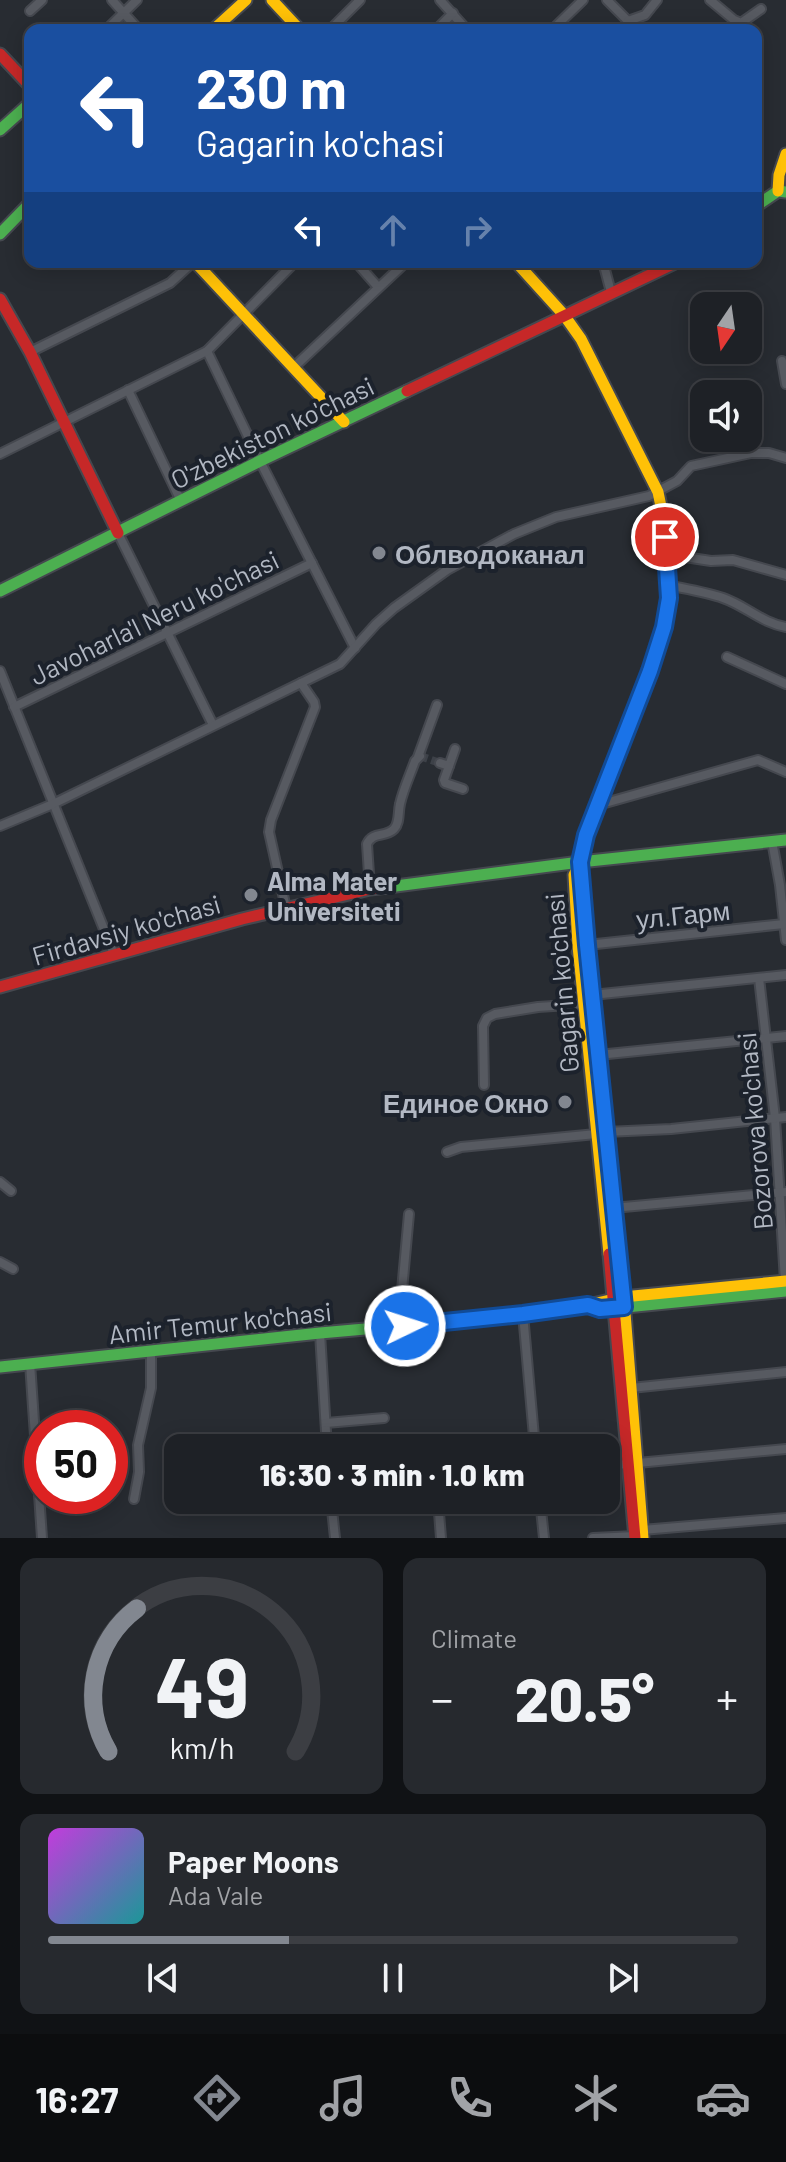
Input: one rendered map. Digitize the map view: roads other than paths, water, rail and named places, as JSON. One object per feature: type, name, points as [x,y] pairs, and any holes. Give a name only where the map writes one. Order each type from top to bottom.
[{"type":"main road","points":[[220,24],[246,0]]},
{"type":"main road","points":[[272,0],[294,24]]},
{"type":"main road","points":[[0,54],[24,80]]},
{"type":"main road","points":[[0,130],[24,108]]},
{"type":"main road","points":[[762,203],[782,191],[779,175],[786,154]]},
{"type":"main road","points":[[0,234],[24,209]]},
{"type":"main road","points":[[200,268],[344,422]]},
{"type":"main road","points":[[521,268],[564,315],[581,339],[658,492],[664,521],[668,613],[650,671],[586,835],[580,862]]},
{"type":"main road","name":"O'zbekiston ko'chasi","points":[[0,591],[260,461],[664,268]]},
{"type":"main road","points":[[0,299],[30,352],[118,533]]},
{"type":"main road","name":"Firdavsiy ko'chasi","points":[[0,987],[286,908],[370,889],[786,840]]},
{"type":"main road","name":"Gagarin ko'chasi","points":[[580,862],[588,1000],[639,1535]]},
{"type":"main road","name":"Gagarin ko'chasi","points":[[580,862],[574,875],[578,946],[598,1055],[601,1133],[613,1208],[619,1303],[631,1388],[633,1462]]},
{"type":"main road","name":"Amir Temur ko'chasi","points":[[0,1367],[523,1314],[599,1301],[619,1303],[786,1284]]},
{"type":"street","points":[[30,11],[42,0]]},
{"type":"street","points":[[112,0],[134,24]]},
{"type":"street","points":[[112,24],[137,0]]},
{"type":"street","points":[[336,24],[360,0]]},
{"type":"street","points":[[440,0],[462,24]]},
{"type":"street","points":[[558,24],[583,0]]},
{"type":"street","points":[[607,0],[628,22],[645,15],[657,0]]},
{"type":"street","points":[[710,0],[741,23],[761,9]]},
{"type":"street","points":[[442,24],[453,13]]},
{"type":"street","points":[[30,352],[170,283],[187,268]]},
{"type":"street","points":[[0,454],[207,351],[289,268]]},
{"type":"street","points":[[361,268],[378,287]]},
{"type":"street","points":[[293,368],[399,268]]},
{"type":"street","points":[[605,268],[611,292]]},
{"type":"street","points":[[207,351],[355,648]]},
{"type":"street","points":[[782,361],[786,384]]},
{"type":"street","points":[[128,390],[181,501]]},
{"type":"street","points":[[0,826],[53,804],[340,664],[394,608],[447,570],[514,534],[556,517],[642,499],[677,481],[691,466],[751,453],[769,453],[786,458]]},
{"type":"street","points":[[118,533],[213,725]]},
{"type":"street","points":[[665,554],[711,561],[733,560],[786,575]]},
{"type":"street","name":"Javoharla'l Neru ko'chasi","points":[[14,707],[312,563]]},
{"type":"street","points":[[667,585],[723,598],[746,608],[760,619],[786,627]]},
{"type":"street","points":[[727,657],[786,684]]},
{"type":"street","points":[[0,671],[114,954]]},
{"type":"street","points":[[286,908],[269,832],[315,707],[301,683]]},
{"type":"street","points":[[370,889],[367,844],[369,839],[389,832],[398,823],[400,801],[437,705]]},
{"type":"street","points":[[455,749],[444,765],[444,780],[463,789]]},
{"type":"street","points":[[598,805],[758,760],[786,772]]},
{"type":"street","points":[[772,841],[786,940]]},
{"type":"street","name":"ул.Гарм","points":[[587,945],[784,924]]},
{"type":"street","points":[[484,1085],[483,1026],[487,1018],[495,1014],[786,975]]},
{"type":"street","name":"Bozorova ko'chasi","points":[[759,978],[783,1192],[786,1284]]},
{"type":"street","points":[[598,1055],[786,1036]]},
{"type":"street","points":[[447,1152],[461,1147],[786,1117]]},
{"type":"street","points":[[0,1182],[11,1191]]},
{"type":"street","points":[[613,1208],[783,1192]]},
{"type":"street","points":[[405,1326],[402,1290],[409,1214]]},
{"type":"street","points":[[0,1262],[13,1269]]},
{"type":"street","points":[[523,1314],[534,1434]]},
{"type":"street","points":[[320,1333],[326,1434]]},
{"type":"street","points":[[134,1499],[139,1472],[138,1445],[151,1388],[151,1350]]},
{"type":"street","points":[[30,1363],[42,1538]]},
{"type":"street","points":[[631,1388],[786,1372]]},
{"type":"street","points":[[326,1423],[384,1418]]},
{"type":"street","points":[[620,1464],[786,1449]]},
{"type":"street","points":[[332,1514],[335,1538]]},
{"type":"street","points":[[439,1514],[441,1538]]},
{"type":"street","points":[[541,1514],[544,1538]]},
{"type":"street","points":[[593,1538],[786,1518]]},
{"type":"tunnel","points":[[420,756],[440,763]]},
{"type":"place","name":"Облводоканал","points":[[379,553]]},
{"type":"place","name":"Alma Mater Universiteti","points":[[251,895]]},
{"type":"place","name":"Единое Окно","points":[[565,1102]]}]
